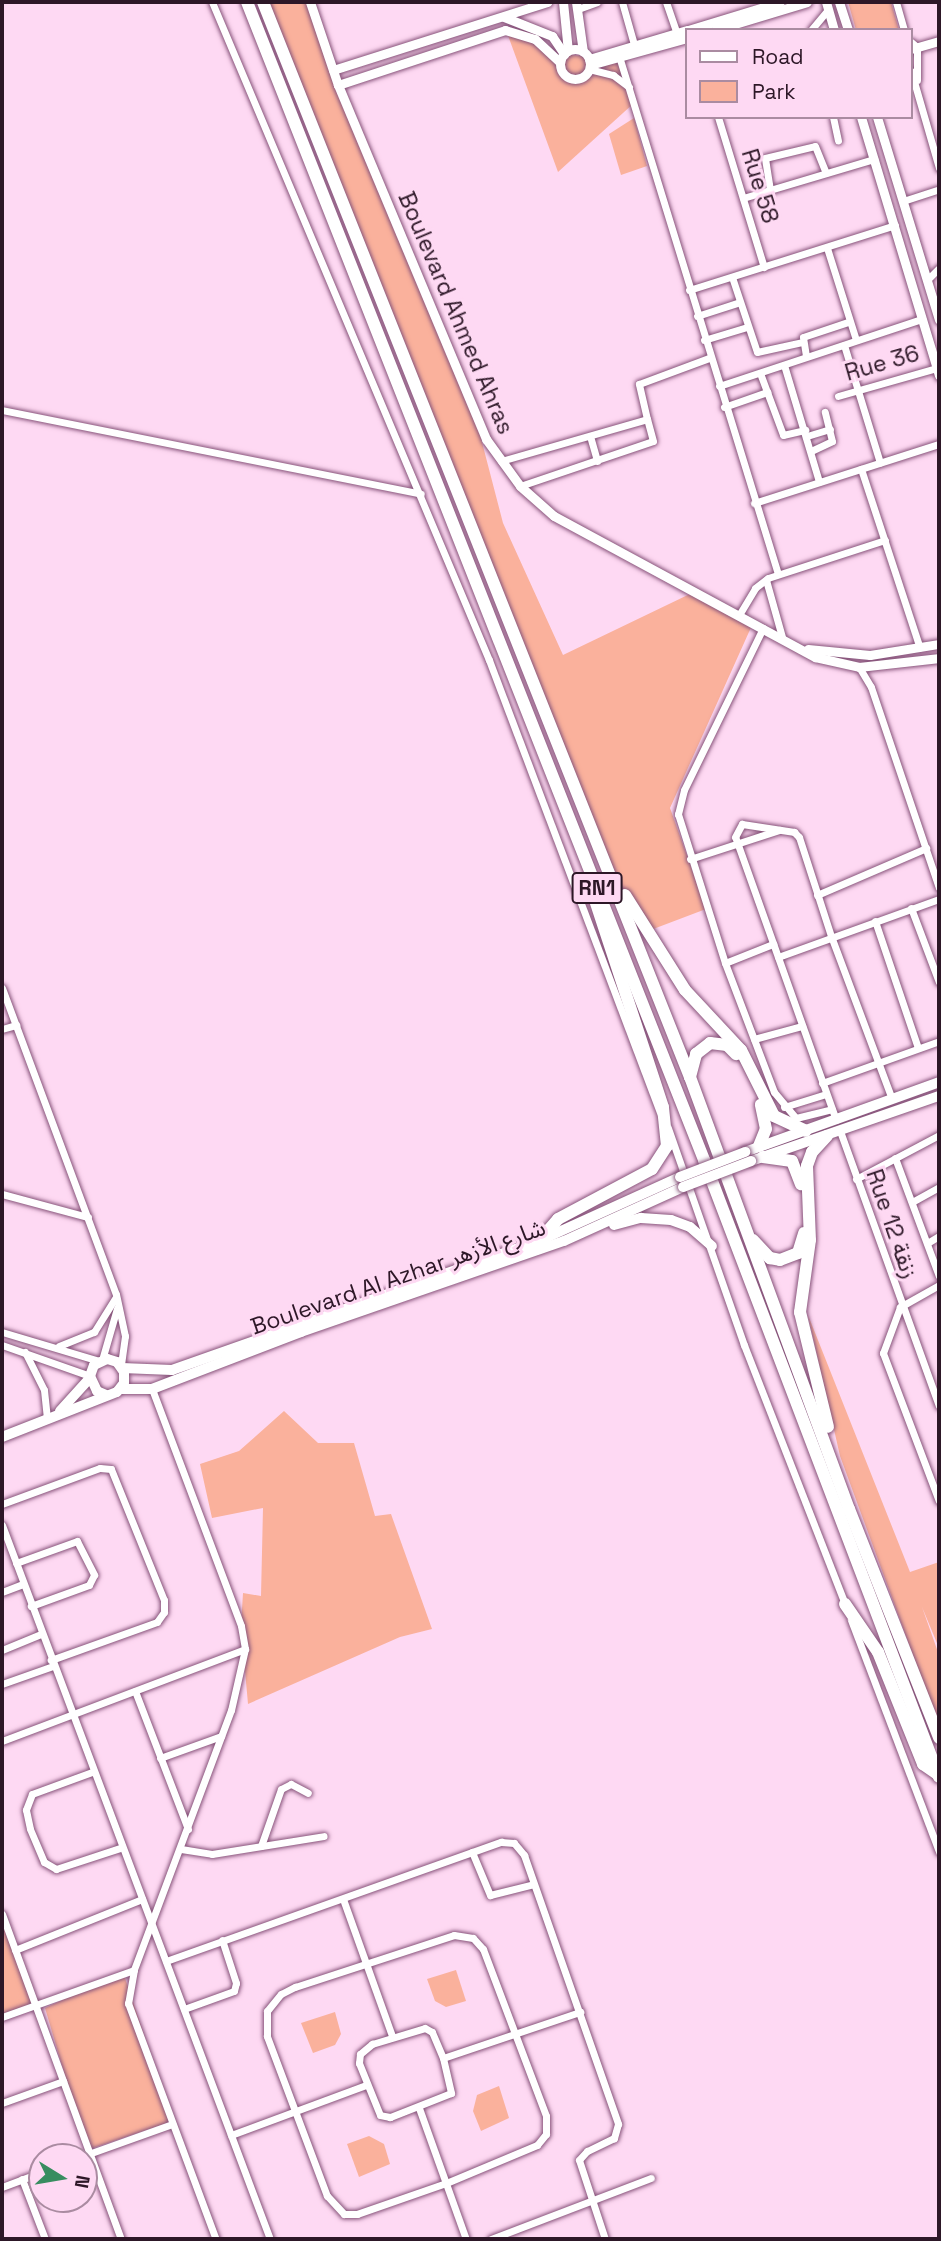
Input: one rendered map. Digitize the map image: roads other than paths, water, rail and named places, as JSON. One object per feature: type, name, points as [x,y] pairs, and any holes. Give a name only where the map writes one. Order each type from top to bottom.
[{"type":"highway","name":"RN1","points":[[263,2],[690,1077],[849,1508],[939,1738]]},
{"type":"highway","name":"RN1","points":[[247,3],[589,866],[939,1776]]},
{"type":"highway","points":[[569,769],[627,898],[685,990],[741,1050],[774,1116],[808,1136]]},
{"type":"highway","points":[[539,1241],[558,1219],[652,1169],[664,1154],[665,1122],[600,922],[589,866]]},
{"type":"highway","points":[[690,1077],[702,1047],[719,1042],[734,1050],[764,1111],[766,1129],[755,1154],[786,1157],[797,1165],[803,1244],[798,1253],[780,1261],[762,1252],[745,1231]]},
{"type":"highway","points":[[827,1136],[812,1152],[807,1166],[810,1240],[800,1312],[849,1508]]},
{"type":"highway","points":[[845,1604],[878,1652],[923,1764],[939,1776]]},
{"type":"main road","points":[[808,1136],[834,1114],[892,1099],[939,1082]]},
{"type":"main road","points":[[682,1182],[808,1136],[827,1136],[939,1096]]},
{"type":"main road","name":"Boulevard Al Azhar شارع الأزهر","points":[[122,1366],[172,1370],[539,1241],[682,1182]]},
{"type":"main road","name":"Boulevard Al Azhar شارع الأزهر","points":[[121,1388],[152,1389],[564,1241],[682,1182]]},
{"type":"main road","points":[[519,1256],[651,1217],[690,1227],[712,1246]]},
{"type":"main road","points":[[2,1437],[106,1395],[121,1388],[122,1366],[100,1361],[90,1377],[51,1417]]},
{"type":"main road","points":[[90,1377],[97,1391],[106,1395]]},
{"type":"street","points":[[212,2],[421,494],[665,1122],[712,1246],[744,1345],[939,1852]]},
{"type":"street","name":"Boulevard Ahmed Ahras","points":[[310,2],[338,85],[486,439],[520,486],[554,516],[828,662],[859,667],[939,658]]},
{"type":"street","points":[[333,70],[548,2]]},
{"type":"street","points":[[563,2],[562,72],[574,79],[588,61],[619,56],[685,39]]},
{"type":"street","points":[[588,61],[577,5],[597,2]]},
{"type":"street","points":[[622,2],[635,48]]},
{"type":"street","points":[[666,2],[677,34]]},
{"type":"street","points":[[695,28],[780,2]]},
{"type":"street","points":[[722,28],[807,2]]},
{"type":"street","points":[[839,2],[847,28]]},
{"type":"street","points":[[896,2],[903,28]]},
{"type":"street","points":[[812,28],[827,6]]},
{"type":"street","points":[[827,6],[833,28]]},
{"type":"street","points":[[502,16],[552,36],[564,56]]},
{"type":"street","points":[[338,85],[505,30],[535,39],[564,56],[588,61],[613,75],[631,90]]},
{"type":"street","points":[[619,56],[685,31]]},
{"type":"street","points":[[918,85],[913,46],[939,41]]},
{"type":"street","points":[[619,56],[724,407],[778,574]]},
{"type":"street","points":[[913,75],[935,140],[939,168]]},
{"type":"street","name":"Rue 58","points":[[719,119],[764,267]]},
{"type":"street","points":[[833,119],[838,140]]},
{"type":"street","points":[[862,119],[938,371]]},
{"type":"street","points":[[878,119],[938,314]]},
{"type":"street","points":[[770,190],[765,158],[815,146],[826,173]]},
{"type":"street","points":[[743,198],[874,159]]},
{"type":"street","points":[[903,201],[939,189]]},
{"type":"street","points":[[689,290],[895,225]]},
{"type":"street","points":[[827,248],[848,322],[856,340]]},
{"type":"street","points":[[926,280],[939,268]]},
{"type":"street","points":[[732,277],[757,352],[802,342]]},
{"type":"street","points":[[697,316],[740,302]]},
{"type":"street","points":[[719,386],[921,319]]},
{"type":"street","points":[[806,356],[802,342],[805,335],[848,322]]},
{"type":"street","points":[[704,340],[747,327]]},
{"type":"street","points":[[844,345],[880,463]]},
{"type":"street","points":[[520,486],[653,441],[639,383],[709,358]]},
{"type":"street","points":[[784,365],[820,482]]},
{"type":"street","name":"Rue 36","points":[[838,396],[938,371]]},
{"type":"street","points":[[760,373],[783,435],[830,429]]},
{"type":"street","points":[[724,407],[767,392]]},
{"type":"street","points":[[2,410],[421,494]]},
{"type":"street","points":[[811,451],[829,445],[830,429],[825,412]]},
{"type":"street","points":[[501,461],[647,419]]},
{"type":"street","points":[[590,436],[597,461]]},
{"type":"street","points":[[754,503],[939,444]]},
{"type":"street","points":[[861,469],[919,648]]},
{"type":"street","points":[[739,615],[755,588],[766,580],[885,540]]},
{"type":"street","points":[[766,580],[782,638]]},
{"type":"street","points":[[763,628],[680,799],[678,814],[690,859],[725,964],[784,1107],[799,1119],[834,1114],[738,844],[736,830],[741,824],[780,829],[799,837],[831,936],[892,1099]]},
{"type":"street","name":"Boulevard Ahmed Ahras","points":[[803,648],[870,655],[939,644]]},
{"type":"street","points":[[858,655],[859,667],[871,687],[939,888]]},
{"type":"street","points":[[870,655],[871,687]]},
{"type":"street","points":[[690,859],[780,829]]},
{"type":"street","points":[[817,895],[926,848]]},
{"type":"street","points":[[778,957],[939,899]]},
{"type":"street","points":[[911,908],[939,982]]},
{"type":"street","points":[[875,921],[918,1048]]},
{"type":"street","points":[[725,964],[773,944]]},
{"type":"street","points":[[2,988],[117,1297],[126,1346],[122,1366]]},
{"type":"street","points":[[2,1029],[16,1025]]},
{"type":"street","points":[[754,1039],[802,1026]]},
{"type":"street","points":[[822,1083],[939,1041]]},
{"type":"street","points":[[784,1107],[826,1094]]},
{"type":"street","name":"Rue 12 زنقة","points":[[840,1131],[901,1307],[939,1406]]},
{"type":"street","points":[[856,1179],[939,1135]]},
{"type":"street","points":[[895,1158],[929,1242],[939,1276]]},
{"type":"street","points":[[912,1202],[939,1187]]},
{"type":"street","points":[[2,1194],[88,1217]]},
{"type":"street","points":[[929,1242],[939,1236]]},
{"type":"street","points":[[939,1284],[901,1307],[883,1353],[939,1501]]},
{"type":"street","points":[[52,1346],[81,1340],[94,1332],[104,1321],[117,1297]]},
{"type":"street","points":[[2,1332],[100,1361],[113,1331],[117,1297]]},
{"type":"street","points":[[2,1345],[25,1351],[90,1377]]},
{"type":"street","points":[[25,1351],[44,1390],[51,1417]]},
{"type":"street","points":[[152,1389],[241,1626],[245,1649],[243,1671],[221,1736],[134,1970],[130,2010],[216,2239]]},
{"type":"street","points":[[2,1504],[100,1468],[111,1469],[164,1600],[164,1612],[157,1622],[2,1684]]},
{"type":"street","points":[[3,1531],[120,1848],[152,1924],[270,2239]]},
{"type":"street","points":[[16,1563],[77,1541],[94,1575],[89,1585],[31,1606]]},
{"type":"street","points":[[2,1592],[23,1584]]},
{"type":"street","points":[[2,1650],[41,1634]]},
{"type":"street","points":[[2,1741],[245,1649]]},
{"type":"street","points":[[135,1691],[188,1829]]},
{"type":"street","points":[[160,1758],[221,1736]]},
{"type":"street","points":[[92,1772],[33,1794],[26,1810],[30,1829],[44,1862],[56,1869],[120,1848]]},
{"type":"street","points":[[261,1846],[281,1789],[290,1784],[308,1793]]},
{"type":"street","points":[[181,1849],[212,1854],[324,1836]]},
{"type":"street","points":[[166,1961],[501,1842],[514,1843],[534,1884],[618,2129],[614,2138],[580,2157],[591,2202],[605,2239]]},
{"type":"street","points":[[472,1852],[490,1895],[534,1884]]},
{"type":"street","points":[[15,1950],[142,1899]]},
{"type":"street","points":[[343,1899],[392,2036]]},
{"type":"street","points":[[2,1914],[86,2143]]},
{"type":"street","points":[[454,1935],[473,1938],[488,1959],[546,2116],[546,2134],[537,2145],[446,2183],[358,2214],[337,2211],[327,2196],[267,2036],[267,2011],[295,1987],[366,1963],[454,1935]]},
{"type":"street","points":[[184,2009],[234,1992],[236,1983],[222,1940]]},
{"type":"street","points":[[2,2017],[35,2003],[134,1970]]},
{"type":"street","points":[[443,2058],[580,2012]]},
{"type":"street","points":[[427,2029],[443,2058],[451,2093],[419,2108],[384,2116],[366,2085],[360,2054],[392,2036],[427,2029]]},
{"type":"street","points":[[2,2104],[63,2081]]},
{"type":"street","points":[[231,2135],[366,2085]]},
{"type":"street","points":[[419,2108],[466,2239]]},
{"type":"street","points":[[98,2150],[172,2124]]},
{"type":"street","points":[[98,2175],[121,2239]]},
{"type":"street","points":[[2,2187],[28,2177]]},
{"type":"street","points":[[491,2239],[650,2178]]},
{"type":"street","points":[[22,2179],[45,2239]]}]
